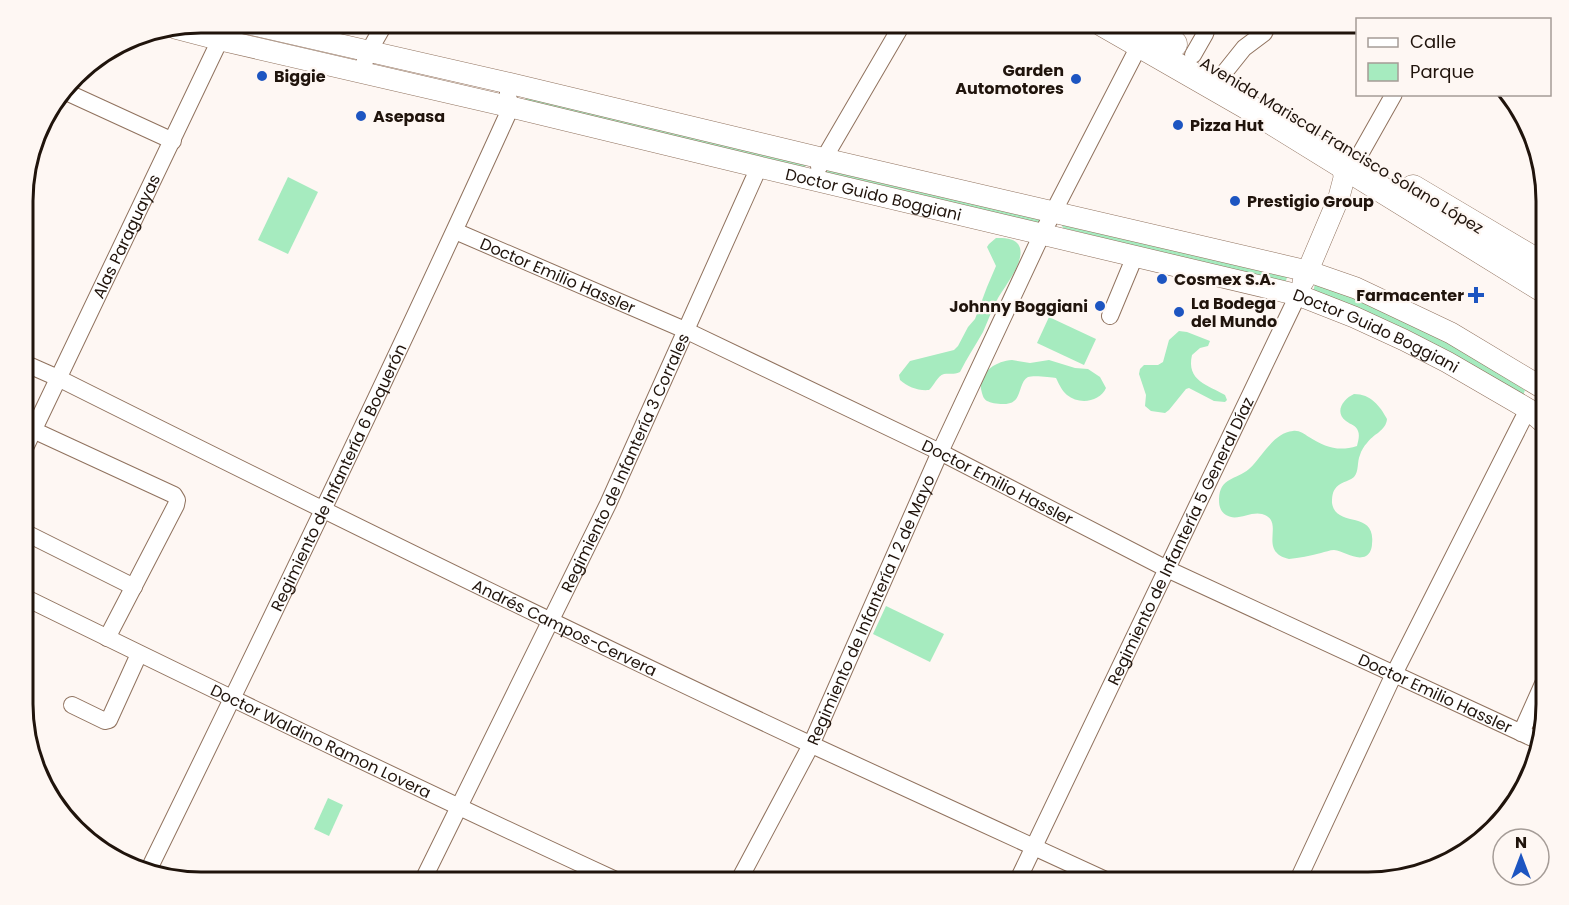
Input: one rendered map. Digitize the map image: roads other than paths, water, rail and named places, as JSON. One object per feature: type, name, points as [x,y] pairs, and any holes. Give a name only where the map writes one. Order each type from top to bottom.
[{"type":"highway","name":"Avenida Mariscal Francisco Solano López","points":[[1146,33],[1245,105],[1536,262]]},
{"type":"highway","name":"Avenida Mariscal Francisco Solano López","points":[[1149,33],[1224,73],[1351,161],[1371,182],[1536,285]]},
{"type":"main road","name":"Doctor Guido Boggiani","points":[[231,33],[361,71],[1298,295],[1404,340],[1447,362],[1528,409],[1536,416]]},
{"type":"main road","name":"Doctor Guido Boggiani","points":[[292,33],[1307,271],[1356,288],[1450,333],[1536,380]]},
{"type":"main road","name":"Regimiento de Infantería 5 General Díaz","points":[[1298,295],[1339,197],[1351,161]]},
{"type":"main road","points":[[1339,197],[1353,186],[1371,182]]},
{"type":"main road","points":[[1528,409],[1536,399]]},
{"type":"street","name":"Alas Paraguayas","points":[[33,430],[223,33]]},
{"type":"street","points":[[361,71],[380,33]]},
{"type":"street","points":[[812,179],[897,33]]},
{"type":"street","name":"Regimiento de Infantería 1 2 de Mayo","points":[[743,872],[811,745],[940,452],[1139,33]]},
{"type":"street","points":[[1193,55],[1205,33]]},
{"type":"street","points":[[1224,73],[1244,48],[1264,33]]},
{"type":"street","name":"Regimiento de Infantería 6 Boquerón","points":[[151,864],[323,510],[511,107],[520,99],[516,85]]},
{"type":"street","points":[[72,94],[172,141]]},
{"type":"street","points":[[1351,161],[1393,96]]},
{"type":"street","name":"Regimiento de Infantería 3 Corrales","points":[[427,872],[608,504],[759,167]]},
{"type":"street","name":"Doctor Emilio Hassler","points":[[455,231],[685,330],[940,452],[1167,569],[1532,738]]},
{"type":"street","points":[[1110,316],[1135,256]]},
{"type":"street","name":"Regimiento de Infantería 5 General Díaz","points":[[1022,872],[1298,295]]},
{"type":"street","name":"Andrés Campos-Cervera","points":[[33,367],[323,510],[811,745],[1088,872]]},
{"type":"street","points":[[1302,872],[1394,674],[1528,409]]},
{"type":"street","points":[[33,430],[174,495],[177,500],[107,638]]},
{"type":"street","points":[[33,536],[134,587]]},
{"type":"street","name":"Doctor Waldino Ramon Lovera","points":[[33,601],[459,808],[598,872]]},
{"type":"street","points":[[72,705],[105,721],[109,720],[139,654]]},
{"type":"street","points":[[1521,733],[1536,699]]},
{"type":"place","name":"Biggie","points":[[262,76]]},
{"type":"place","name":"Garden Automotores","points":[[1076,79]]},
{"type":"place","name":"Asepasa","points":[[361,116]]},
{"type":"place","name":"Pizza Hut","points":[[1178,125]]},
{"type":"place","name":"Prestigio Group","points":[[1235,201]]},
{"type":"place","name":"Cosmex S.A.","points":[[1162,279]]},
{"type":"place","name":"Farmacenter","points":[[1476,295]]},
{"type":"place","name":"Johnny Boggiani","points":[[1100,306]]},
{"type":"place","name":"La Bodega del Mundo","points":[[1179,312]]}]
